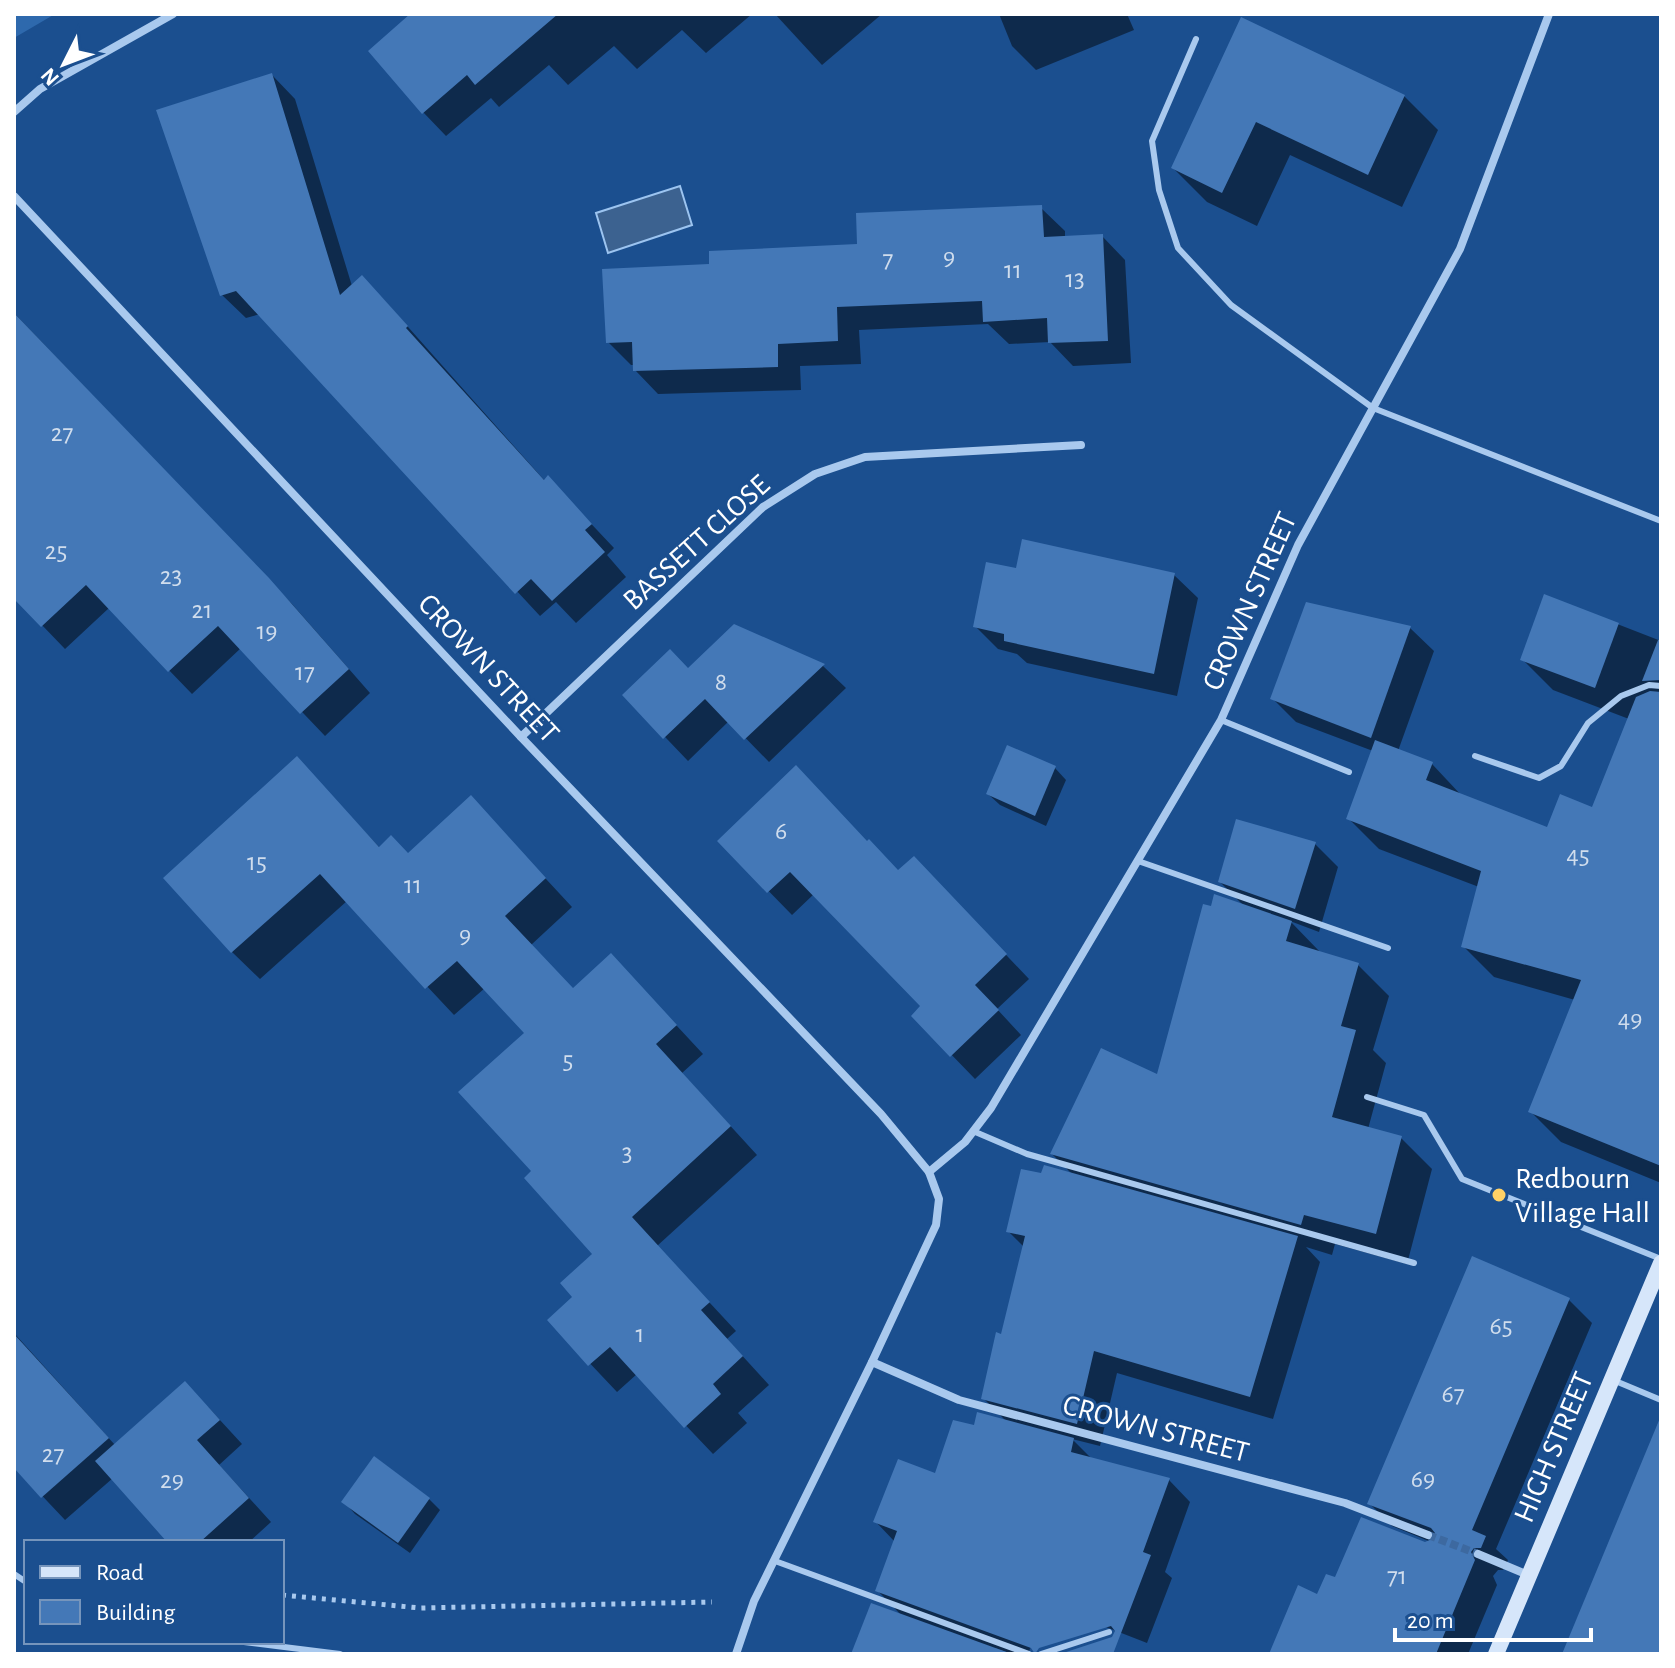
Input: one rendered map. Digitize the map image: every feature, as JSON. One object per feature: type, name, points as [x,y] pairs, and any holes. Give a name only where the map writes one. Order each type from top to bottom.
[{"type":"street","points":[[14,112],[40,89],[173,14]]},
{"type":"street","name":"CROWN STREET","points":[[929,1172],[965,1142],[991,1108],[1221,720],[1298,545],[1460,249],[1549,14]]},
{"type":"street","name":"CROWN STREET","points":[[14,196],[521,737],[881,1114],[929,1172],[939,1199],[936,1225],[754,1601],[736,1654]]},
{"type":"street","name":"BASSETT CLOSE","points":[[521,737],[763,507],[815,474],[865,457],[1081,445]]},
{"type":"street","name":"HIGH STREET","points":[[1496,1654],[1661,1261]]},
{"type":"street","name":"CROWN STREET","points":[[872,1362],[959,1400],[1345,1503],[1428,1535]]},
{"type":"street","points":[[1478,1554],[1528,1575]]},
{"type":"lane","points":[[1196,39],[1152,141],[1159,190],[1178,248],[1231,305],[1373,408],[1661,521]]},
{"type":"lane","points":[[1475,756],[1539,778],[1561,766],[1588,723],[1621,696],[1649,685],[1661,686]]},
{"type":"lane","points":[[1221,720],[1349,772]]},
{"type":"lane","points":[[1138,861],[1388,948]]},
{"type":"lane","points":[[1367,1097],[1424,1115],[1462,1179],[1661,1261]]},
{"type":"lane","points":[[973,1131],[1027,1154],[1414,1263]]},
{"type":"lane","points":[[1613,1380],[1661,1400]]},
{"type":"lane","points":[[775,1561],[1029,1654]]},
{"type":"lane","points":[[1041,1654],[1109,1632]]},
{"type":"lane","points":[[260,1644],[340,1654]]},
{"type":"path","points":[[284,1595],[420,1608],[754,1601]]},
{"type":"shaded area","points":[[14,14],[55,14],[14,38]]},
{"type":"shaded area","points":[[680,186],[692,225],[608,253],[596,213]]},
{"type":"building","points":[[410,14],[558,14],[475,85],[467,75],[422,114],[368,51]]},
{"type":"building","points":[[1241,17],[1405,95],[1368,175],[1256,122],[1222,193],[1171,168]]},
{"type":"building","points":[[272,73],[340,295],[362,275],[544,480],[548,475],[592,524],[585,530],[605,552],[552,601],[531,579],[515,594],[236,291],[220,296],[156,110]]},
{"type":"building","points":[[1042,205],[1044,237],[1103,234],[1108,341],[1048,343],[1047,318],[983,322],[982,301],[837,307],[838,341],[778,344],[778,367],[633,371],[632,342],[606,343],[602,269],[709,264],[709,251],[857,244],[856,213]]},
{"type":"building","points":[[14,313],[269,578],[349,669],[300,714],[218,626],[168,672],[86,585],[41,627],[14,599]]},
{"type":"building","points":[[1022,539],[1175,573],[1154,674],[1004,641],[1004,634],[973,627],[986,562],[1016,568]]},
{"type":"building","points":[[1544,594],[1619,623],[1595,688],[1520,660]]},
{"type":"building","points":[[1306,602],[1411,626],[1371,738],[1270,699]]},
{"type":"building","points":[[734,624],[825,664],[744,740],[705,699],[663,739],[622,695],[670,649],[688,668]]},
{"type":"building","points":[[1658,640],[1661,640],[1661,680],[1642,681]]},
{"type":"building","points":[[1650,691],[1661,692],[1661,1166],[1528,1112],[1581,980],[1461,947],[1481,871],[1346,819],[1375,740],[1433,762],[1426,780],[1547,827],[1560,794],[1592,807],[1636,697]]},
{"type":"building","points":[[1007,745],[1056,766],[1035,816],[986,794]]},
{"type":"building","points":[[297,756],[379,847],[391,835],[408,853],[471,795],[546,878],[505,916],[573,988],[611,953],[677,1025],[656,1044],[731,1126],[632,1217],[710,1302],[701,1310],[743,1356],[713,1384],[721,1394],[684,1428],[610,1347],[588,1366],[547,1320],[572,1297],[560,1283],[592,1254],[524,1178],[531,1171],[458,1092],[524,1033],[457,961],[425,989],[320,874],[231,953],[163,878]]},
{"type":"building","points":[[796,765],[898,870],[914,856],[1007,954],[975,985],[999,1010],[950,1057],[911,1016],[920,1006],[790,872],[767,893],[717,841]]},
{"type":"building","points":[[1236,819],[1316,842],[1295,909],[1218,882]]},
{"type":"building","points":[[1214,894],[1292,921],[1286,941],[1359,963],[1341,1026],[1356,1030],[1332,1117],[1402,1136],[1376,1234],[1304,1215],[1301,1225],[1050,1154],[1101,1048],[1157,1074],[1203,904],[1211,906]]},
{"type":"building","points":[[1044,1165],[1298,1236],[1250,1397],[1094,1351],[1077,1424],[981,1399],[996,1332],[1001,1334],[1025,1236],[1006,1232],[1021,1169],[1041,1173]]},
{"type":"building","points":[[1472,1256],[1570,1298],[1472,1530],[1486,1536],[1481,1548],[1474,1548],[1471,1552],[1475,1560],[1436,1654],[1269,1654],[1298,1585],[1317,1594],[1326,1574],[1335,1577],[1361,1517],[1425,1542],[1434,1538],[1431,1528],[1367,1504]]},
{"type":"building","points":[[14,1334],[109,1438],[41,1498],[14,1468]]},
{"type":"building","points":[[185,1381],[220,1420],[197,1440],[249,1498],[202,1540],[165,1540],[95,1461]]},
{"type":"building","points":[[977,1412],[1074,1438],[1071,1452],[1170,1478],[1143,1552],[1151,1555],[1113,1654],[1060,1654],[1112,1637],[1115,1631],[1111,1626],[1039,1648],[1035,1654],[1031,1648],[875,1591],[897,1531],[873,1522],[898,1459],[935,1473],[953,1420],[974,1425]]},
{"type":"building","points":[[1660,1418],[1661,1654],[1562,1654]]},
{"type":"building","points":[[374,1456],[430,1498],[398,1543],[341,1502]]},
{"type":"building","points":[[871,1603],[1012,1654],[851,1654]]},
{"type":"tunnel","points":[[1428,1535],[1478,1554]]},
{"type":"place","name":"Redbourn Village Hall","points":[[1499,1195]]}]
